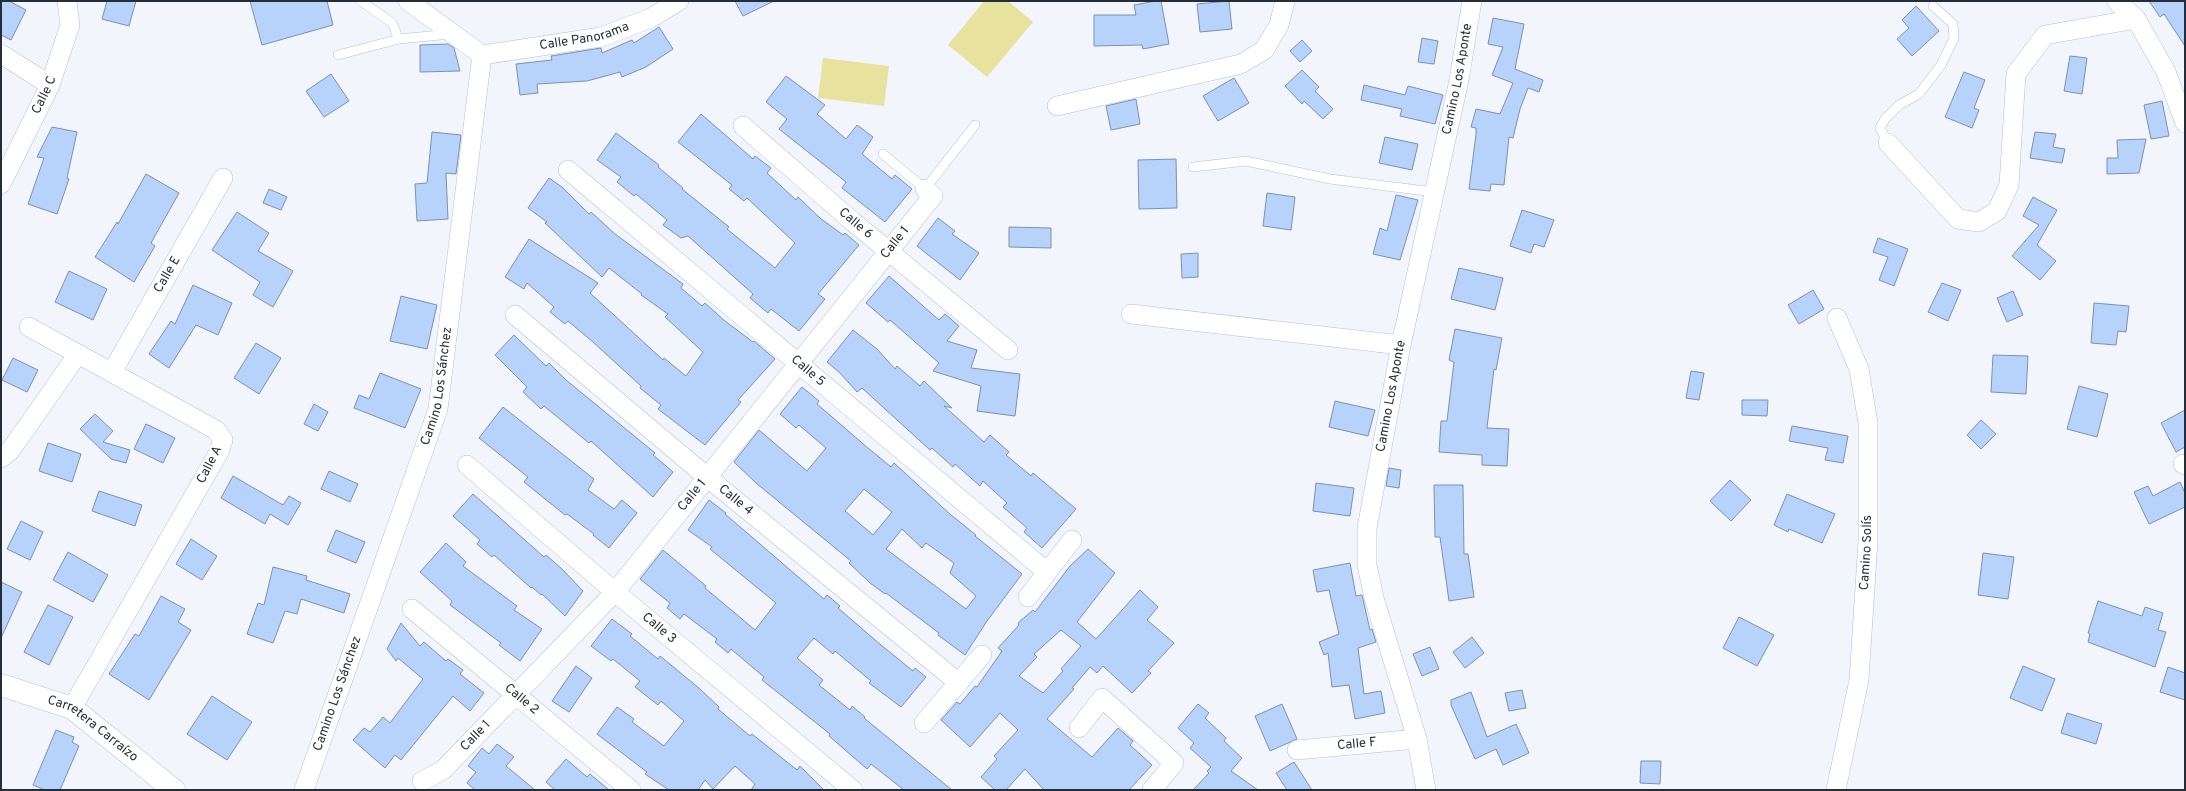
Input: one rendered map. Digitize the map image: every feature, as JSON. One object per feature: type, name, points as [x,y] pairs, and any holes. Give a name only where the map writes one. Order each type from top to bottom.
[{"type":"street","name":"Calle C","points":[[1,184],[50,85],[70,25],[67,1]]},
{"type":"street","points":[[408,1],[482,55]]},
{"type":"street","name":"Calle Panorama","points":[[482,55],[601,37],[651,18],[679,1]]},
{"type":"street","points":[[1057,106],[1241,64],[1264,50],[1279,25],[1285,1]]},
{"type":"street","name":"Camino Los Aponte","points":[[1426,790],[1417,739],[1374,598],[1367,565],[1367,528],[1401,345],[1459,80],[1472,1]]},
{"type":"street","points":[[2117,1],[2136,19],[2166,72],[2185,123]]},
{"type":"street","points":[[1888,143],[1958,219],[1979,222],[1997,211],[2009,185],[2016,74],[2044,36],[2136,19]]},
{"type":"street","points":[[1,54],[50,85]]},
{"type":"street","name":"Camino Los Sánchez","points":[[304,790],[438,409],[482,55]]},
{"type":"street","name":"Calle 6","points":[[743,126],[888,251],[1008,350]]},
{"type":"street","name":"Calle 5","points":[[568,170],[799,362],[1047,572]]},
{"type":"street","name":"Calle E","points":[[112,372],[223,178]]},
{"type":"street","name":"Calle 1","points":[[422,780],[443,770],[517,696],[615,592],[933,196],[925,189]]},
{"type":"street","points":[[1131,314],[1401,345]]},
{"type":"street","name":"Calle 4","points":[[515,315],[707,477],[959,683]]},
{"type":"street","name":"Camino Solís","points":[[1836,790],[1859,680],[1868,541],[1868,423],[1859,369],[1837,318]]},
{"type":"street","name":"Calle A","points":[[29,327],[216,430],[223,440],[219,452],[72,708]]},
{"type":"street","points":[[1,458],[10,451],[78,354]]},
{"type":"street","name":"Calle 3","points":[[467,465],[615,592],[853,790]]},
{"type":"street","points":[[1028,597],[1072,540]]},
{"type":"street","name":"Calle 2","points":[[412,609],[631,790]]},
{"type":"street","points":[[924,723],[982,655]]},
{"type":"street","name":"Carretera Carraízo","points":[[1,685],[72,708],[174,790]]},
{"type":"street","points":[[1079,728],[1102,698],[1174,763],[1152,790]]},
{"type":"street","name":"Calle F","points":[[1297,750],[1417,739]]},
{"type":"lane","points":[[362,1],[392,23],[399,39]]},
{"type":"lane","points":[[1888,143],[1880,128],[1885,119],[1899,104],[1919,94],[1941,66],[1954,38],[1953,24],[1933,6]]},
{"type":"lane","points":[[338,54],[399,39],[454,34]]},
{"type":"lane","points":[[882,154],[925,189],[975,124]]},
{"type":"lane","points":[[1193,166],[1246,161],[1330,179],[1434,192]]},
{"type":"shaded area","points":[[984,1],[1008,1],[1033,22],[987,77],[948,45]]},
{"type":"shaded area","points":[[823,58],[889,66],[884,106],[818,98]]},
{"type":"building","points":[[1,1],[9,1],[26,10],[11,40],[1,35]]},
{"type":"building","points":[[107,1],[136,1],[129,26],[102,19]]},
{"type":"building","points":[[250,1],[327,1],[333,25],[262,45]]},
{"type":"building","points":[[735,1],[774,1],[743,16]]},
{"type":"building","points":[[1161,1],[1169,44],[1143,49],[1142,45],[1094,46],[1094,15],[1136,15],[1134,5]]},
{"type":"building","points":[[1229,1],[1232,29],[1200,32],[1197,4]]},
{"type":"building","points":[[2149,1],[2185,1],[2185,46],[2164,14],[2160,17]]},
{"type":"building","points":[[1916,6],[1939,31],[1912,56],[1897,39],[1909,28],[1902,20]]},
{"type":"building","points":[[1493,18],[1524,24],[1515,69],[1543,80],[1539,92],[1528,88],[1520,109],[1513,138],[1509,137],[1504,185],[1491,184],[1490,191],[1469,189],[1476,134],[1476,128],[1471,127],[1476,109],[1500,114],[1513,83],[1492,75],[1503,47],[1488,44]]},
{"type":"building","points":[[659,27],[673,49],[646,67],[622,77],[620,72],[587,81],[537,84],[538,93],[520,95],[516,64],[552,60],[551,56],[601,48],[602,53],[632,40],[634,43]]},
{"type":"building","points":[[1422,38],[1438,41],[1434,64],[1418,62]]},
{"type":"building","points":[[1302,40],[1312,51],[1300,62],[1290,51]]},
{"type":"building","points":[[448,44],[454,48],[460,71],[420,72],[420,45]]},
{"type":"building","points":[[2070,56],[2087,58],[2082,94],[2064,91]]},
{"type":"building","points":[[1302,70],[1319,87],[1315,91],[1333,109],[1323,119],[1304,101],[1302,104],[1285,86]]},
{"type":"building","points":[[1964,72],[1985,80],[1974,108],[1979,110],[1972,128],[1945,117]]},
{"type":"building","points":[[331,74],[349,101],[324,117],[306,91]]},
{"type":"building","points":[[786,76],[825,105],[817,114],[846,139],[857,125],[873,137],[862,154],[892,179],[895,175],[912,189],[885,222],[842,188],[846,182],[779,129],[787,119],[766,102]]},
{"type":"building","points":[[1234,78],[1249,103],[1218,121],[1203,96]]},
{"type":"building","points":[[1364,85],[1405,95],[1408,86],[1443,95],[1435,124],[1400,116],[1402,109],[1361,100]]},
{"type":"building","points":[[1136,99],[1140,124],[1111,130],[1106,106]]},
{"type":"building","points":[[2162,101],[2169,136],[2151,139],[2144,105]]},
{"type":"building","points":[[701,114],[753,159],[755,156],[771,168],[767,173],[796,200],[798,197],[820,218],[843,235],[845,233],[859,245],[818,294],[825,299],[799,331],[771,309],[768,313],[750,298],[753,294],[688,236],[681,238],[663,225],[667,220],[636,194],[634,196],[617,182],[621,177],[597,160],[616,133],[659,165],[658,167],[683,188],[682,189],[729,227],[727,229],[775,268],[795,243],[747,198],[744,201],[729,189],[732,185],[678,142]]},
{"type":"building","points":[[52,127],[77,132],[67,178],[69,179],[57,214],[28,204],[44,158],[37,157]]},
{"type":"building","points":[[432,132],[461,135],[456,174],[446,173],[448,219],[417,221],[415,184],[427,183]]},
{"type":"building","points":[[2035,132],[2056,134],[2053,147],[2065,149],[2062,163],[2030,158]]},
{"type":"building","points":[[1385,137],[1418,144],[1412,170],[1379,163]]},
{"type":"building","points":[[2146,139],[2139,173],[2107,174],[2107,158],[2118,158],[2117,140]]},
{"type":"building","points":[[1176,159],[1177,208],[1139,209],[1138,160]]},
{"type":"building","points":[[146,174],[179,193],[151,243],[155,246],[134,282],[95,257],[117,222],[118,224]]},
{"type":"building","points":[[549,178],[562,187],[589,214],[591,212],[615,234],[683,284],[681,288],[702,306],[705,303],[725,321],[753,342],[754,341],[775,359],[738,400],[741,402],[705,445],[658,409],[661,405],[640,388],[641,386],[593,342],[568,321],[565,324],[550,312],[554,307],[527,283],[524,289],[505,277],[529,239],[598,283],[590,293],[663,360],[664,358],[686,376],[703,352],[665,317],[668,314],[641,295],[642,294],[609,268],[602,277],[545,223],[547,222],[528,208]]},
{"type":"building","points":[[269,189],[287,197],[281,210],[263,203]]},
{"type":"building","points":[[1267,193],[1295,197],[1291,230],[1263,226]]},
{"type":"building","points":[[1396,195],[1418,200],[1400,260],[1373,254],[1380,228],[1387,231]]},
{"type":"building","points":[[2033,197],[2057,210],[2037,245],[2056,261],[2040,280],[2012,256],[2039,225],[2023,216]]},
{"type":"building","points":[[1522,210],[1554,220],[1544,247],[1534,244],[1531,253],[1510,246]]},
{"type":"building","points":[[237,212],[269,233],[258,251],[293,271],[273,307],[253,295],[260,282],[212,250]]},
{"type":"building","points":[[938,218],[955,231],[952,234],[979,253],[960,280],[917,246]]},
{"type":"building","points":[[1009,227],[1051,228],[1051,248],[1009,247]]},
{"type":"building","points":[[1878,238],[1908,249],[1894,286],[1879,280],[1888,257],[1873,252]]},
{"type":"building","points":[[1198,253],[1198,277],[1182,278],[1181,254]]},
{"type":"building","points":[[1459,268],[1503,278],[1495,310],[1451,299]]},
{"type":"building","points":[[69,271],[107,289],[93,320],[55,302]]},
{"type":"building","points":[[889,276],[939,320],[945,314],[959,326],[947,341],[977,350],[971,368],[1020,374],[1015,416],[977,411],[981,386],[933,371],[939,363],[890,320],[888,322],[866,303]]},
{"type":"building","points":[[1942,283],[1961,290],[1948,321],[1928,312]]},
{"type":"building","points":[[193,285],[232,303],[218,335],[196,325],[169,368],[149,354],[171,321],[175,324]]},
{"type":"building","points":[[1813,290],[1824,309],[1799,324],[1788,305]]},
{"type":"building","points":[[2013,291],[2023,315],[2007,322],[1997,298]]},
{"type":"building","points":[[401,296],[437,305],[427,349],[390,341]]},
{"type":"building","points":[[2094,303],[2129,306],[2126,332],[2118,331],[2116,345],[2091,343]]},
{"type":"building","points":[[1455,329],[1502,338],[1496,370],[1494,369],[1487,428],[1509,429],[1507,466],[1482,465],[1482,455],[1439,452],[1441,421],[1447,421],[1454,362],[1449,360]]},
{"type":"building","points":[[853,330],[877,349],[895,369],[897,366],[920,386],[924,381],[952,408],[944,406],[984,442],[990,435],[1009,452],[1006,455],[1031,476],[1033,473],[1076,509],[1042,548],[1024,532],[1027,528],[1003,507],[1007,503],[983,481],[980,486],[955,464],[953,467],[932,448],[930,450],[862,388],[857,392],[840,373],[827,362]]},
{"type":"building","points":[[514,335],[546,366],[549,363],[566,380],[655,453],[653,455],[673,472],[653,497],[591,441],[589,443],[544,406],[541,409],[523,392],[527,387],[495,355]]},
{"type":"building","points":[[256,343],[281,358],[259,394],[234,378]]},
{"type":"building","points":[[1993,355],[2028,356],[2026,394],[1991,392]]},
{"type":"building","points":[[13,358],[38,370],[27,392],[2,380]]},
{"type":"building","points":[[1691,371],[1704,373],[1699,400],[1686,398]]},
{"type":"building","points":[[380,373],[421,389],[405,428],[354,408],[359,395],[369,399]]},
{"type":"building","points":[[2079,386],[2108,394],[2097,437],[2067,429]]},
{"type":"building","points":[[802,387],[819,401],[817,404],[868,448],[891,467],[894,463],[951,515],[976,535],[975,536],[1022,574],[987,621],[965,655],[938,635],[939,633],[886,593],[885,594],[870,583],[849,563],[851,561],[756,483],[734,462],[759,430],[807,471],[826,448],[799,425],[796,428],[780,414]],"holes":[[[864,489],[892,512],[873,535],[845,511]],[[902,529],[922,548],[926,543],[954,563],[950,573],[976,596],[966,609],[886,549]]]},
{"type":"building","points":[[1742,400],[1768,400],[1767,416],[1742,415]]},
{"type":"building","points":[[1335,401],[1375,410],[1368,436],[1329,427]]},
{"type":"building","points":[[314,404],[328,412],[318,431],[304,424]]},
{"type":"building","points":[[503,407],[594,479],[588,490],[614,509],[622,500],[637,513],[609,548],[593,535],[594,534],[567,514],[565,515],[524,482],[528,477],[479,438]]},
{"type":"building","points":[[2185,410],[2185,447],[2176,452],[2161,423]]},
{"type":"building","points":[[95,414],[113,431],[103,442],[130,450],[126,463],[111,459],[80,429]]},
{"type":"building","points":[[1981,420],[1996,434],[1981,449],[1967,435]]},
{"type":"building","points":[[146,424],[175,438],[163,463],[134,449]]},
{"type":"building","points":[[1792,426],[1848,436],[1843,463],[1825,460],[1828,448],[1789,441]]},
{"type":"building","points":[[48,443],[81,454],[72,482],[39,471]]},
{"type":"building","points":[[1389,468],[1401,470],[1399,488],[1386,486]]},
{"type":"building","points":[[329,471],[358,484],[350,502],[321,489]]},
{"type":"building","points":[[233,476],[283,505],[289,496],[301,503],[288,525],[270,514],[265,524],[221,498]]},
{"type":"building","points":[[1730,480],[1751,500],[1731,521],[1710,501]]},
{"type":"building","points":[[2180,482],[2185,493],[2185,507],[2149,524],[2134,492],[2148,486],[2153,496]]},
{"type":"building","points":[[1316,483],[1354,488],[1350,516],[1313,511]]},
{"type":"building","points":[[1434,485],[1463,485],[1464,554],[1468,554],[1474,597],[1449,601],[1440,537],[1435,537]]},
{"type":"building","points":[[99,491],[142,505],[135,526],[92,511]]},
{"type":"building","points":[[473,494],[544,557],[546,555],[562,569],[583,591],[565,616],[542,594],[541,595],[532,587],[531,588],[494,555],[492,557],[477,544],[480,540],[453,516]]},
{"type":"building","points":[[1787,494],[1835,514],[1822,543],[1789,529],[1788,532],[1774,525]]},
{"type":"building","points":[[709,500],[726,513],[725,514],[824,599],[827,595],[840,606],[838,608],[881,645],[913,671],[915,668],[926,677],[901,707],[869,683],[871,681],[835,651],[833,654],[814,638],[797,658],[823,680],[819,685],[850,710],[852,706],[865,717],[864,718],[952,790],[904,790],[871,764],[867,769],[829,736],[830,734],[762,680],[764,677],[731,649],[728,653],[715,642],[717,639],[684,614],[680,619],[667,608],[670,603],[640,579],[663,550],[755,630],[776,603],[710,549],[712,547],[688,530]]},
{"type":"building","points":[[21,521],[43,532],[30,560],[7,549]]},
{"type":"building","points":[[336,530],[365,542],[356,563],[327,551]]},
{"type":"building","points":[[191,539],[217,556],[202,580],[176,564]]},
{"type":"building","points":[[446,543],[466,562],[463,566],[517,606],[514,610],[542,629],[520,661],[499,645],[501,643],[450,605],[452,601],[420,572]]},
{"type":"building","points":[[1088,549],[1115,573],[1077,622],[1096,639],[1140,590],[1158,607],[1147,620],[1174,643],[1148,671],[1151,673],[1132,693],[1103,666],[1097,673],[1090,667],[1072,688],[1074,689],[1047,719],[1092,757],[1118,728],[1133,741],[1130,745],[1152,765],[1129,790],[1044,790],[1025,769],[1006,790],[995,790],[981,777],[997,759],[994,756],[1018,730],[1000,713],[970,747],[941,720],[957,702],[960,704],[975,686],[977,687],[1002,651],[998,648],[1019,625],[1018,623],[1033,610],[1035,612],[1070,566]],"holes":[[[1061,630],[1081,646],[1061,669],[1063,671],[1043,693],[1019,676],[1037,657],[1034,654]]]},
{"type":"building","points":[[68,552],[108,575],[93,602],[53,580]]},
{"type":"building","points":[[1983,553],[2014,557],[2008,599],[1978,595]]},
{"type":"building","points":[[1350,563],[1356,596],[1362,595],[1370,630],[1372,629],[1376,642],[1358,648],[1364,694],[1381,691],[1385,713],[1355,719],[1349,685],[1332,687],[1328,653],[1324,655],[1319,642],[1339,634],[1329,590],[1317,592],[1313,570]]},
{"type":"building","points":[[273,567],[307,576],[306,580],[350,594],[344,613],[301,599],[297,614],[285,611],[273,643],[247,634],[258,603],[264,605]]},
{"type":"building","points":[[1,582],[22,592],[1,638]]},
{"type":"building","points":[[161,596],[185,609],[178,622],[191,630],[149,700],[109,674],[135,634],[139,636]]},
{"type":"building","points":[[2098,601],[2142,616],[2145,607],[2163,613],[2158,630],[2166,632],[2155,667],[2088,642],[2090,634],[2088,633]]},
{"type":"building","points":[[48,605],[73,617],[49,665],[24,652]]},
{"type":"building","points":[[1739,617],[1774,635],[1757,666],[1723,648]]},
{"type":"building","points":[[612,619],[632,634],[630,636],[658,659],[660,656],[700,689],[719,707],[718,709],[750,736],[752,734],[797,770],[800,766],[824,790],[751,790],[755,784],[735,766],[713,789],[705,780],[698,790],[669,790],[645,774],[647,772],[597,734],[617,707],[634,719],[632,722],[664,746],[684,721],[661,701],[658,705],[635,687],[640,681],[613,659],[611,661],[591,646]]},
{"type":"building","points":[[401,623],[420,646],[424,642],[446,661],[448,659],[463,670],[460,674],[484,693],[470,711],[453,696],[401,760],[395,755],[385,768],[353,740],[364,728],[370,732],[383,717],[390,723],[423,679],[398,658],[396,661],[387,649]]},
{"type":"building","points":[[1472,637],[1484,653],[1465,668],[1453,652]]},
{"type":"building","points":[[1430,647],[1439,669],[1422,676],[1413,654]]},
{"type":"building","points":[[576,666],[592,678],[569,712],[552,701]]},
{"type":"building","points":[[2023,666],[2055,679],[2042,711],[2010,698]]},
{"type":"building","points":[[2168,667],[2185,673],[2185,700],[2160,692]]},
{"type":"building","points":[[1522,690],[1526,708],[1509,711],[1505,693]]},
{"type":"building","points":[[1471,692],[1487,737],[1516,724],[1529,753],[1503,765],[1496,749],[1475,759],[1451,705],[1451,700]]},
{"type":"building","points":[[212,696],[252,722],[227,760],[187,734]]},
{"type":"building","points":[[1198,704],[1209,713],[1205,718],[1226,738],[1224,741],[1242,758],[1231,771],[1258,790],[1193,790],[1209,773],[1207,771],[1211,767],[1190,748],[1194,743],[1178,728]]},
{"type":"building","points":[[1282,704],[1297,739],[1270,751],[1255,716]]},
{"type":"building","points":[[2067,713],[2102,724],[2096,744],[2061,733]]},
{"type":"building","points":[[56,730],[74,737],[72,742],[79,746],[60,790],[45,790],[33,785]]},
{"type":"building","points":[[497,744],[514,757],[506,766],[535,790],[475,790],[467,783],[476,772],[468,766],[482,748],[489,754]]},
{"type":"building","points":[[566,759],[587,777],[590,774],[609,790],[555,790],[546,782]]},
{"type":"building","points":[[1641,761],[1661,761],[1660,784],[1640,783]]},
{"type":"building","points":[[1294,762],[1312,790],[1287,790],[1276,773]]}]
